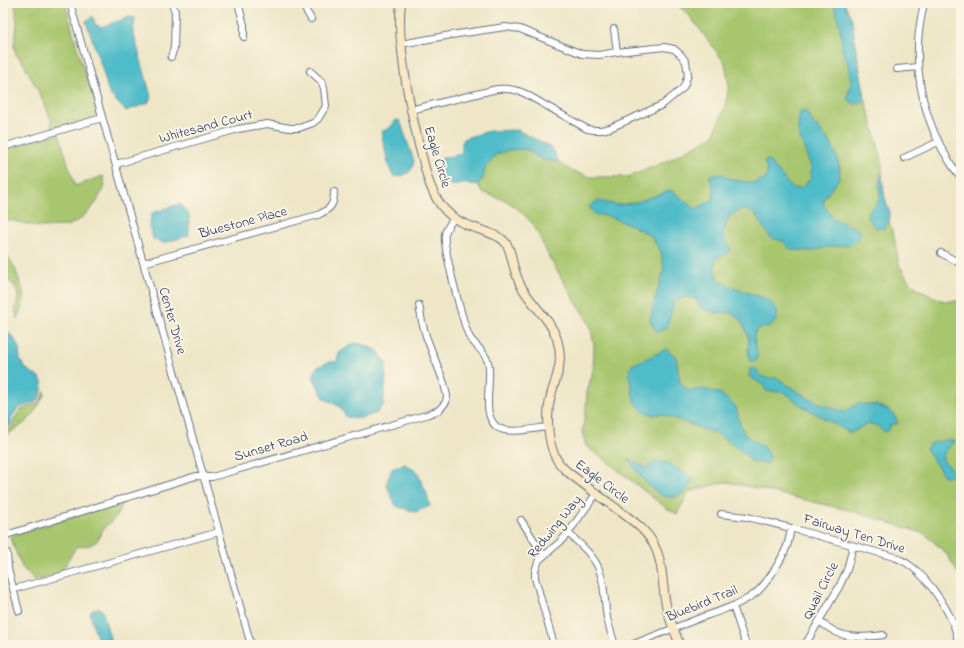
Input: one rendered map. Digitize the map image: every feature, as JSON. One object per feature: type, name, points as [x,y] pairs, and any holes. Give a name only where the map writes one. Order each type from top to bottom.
[{"type":"street","name":"Center Drive","points":[[70,3],[251,645]]},
{"type":"street","points":[[171,57],[174,48],[175,12],[172,3]]},
{"type":"street","points":[[238,3],[244,25],[244,37]]},
{"type":"street","points":[[303,3],[305,10],[311,19]]},
{"type":"street","name":"Eagle Circle","points":[[401,3],[400,30],[403,71],[410,110],[431,188],[444,209],[454,218],[494,235],[504,241],[510,252],[516,273],[524,292],[553,330],[557,340],[560,358],[549,405],[548,416],[549,435],[554,453],[559,463],[569,474],[640,528],[648,535],[654,544],[658,552],[661,565],[665,600],[680,645]]},
{"type":"street","points":[[924,3],[918,46],[918,67],[923,101],[938,142],[961,178]]},
{"type":"street","points":[[401,44],[504,27],[520,29],[582,54],[599,56],[617,52],[664,47],[674,50],[681,55],[686,62],[688,74],[682,89],[662,105],[610,128],[601,130],[587,129],[524,93],[506,88],[410,110]]},
{"type":"street","points":[[614,29],[617,52]]},
{"type":"street","points":[[897,69],[918,67]]},
{"type":"street","name":"Whitesand Court","points":[[116,164],[238,129],[267,124],[299,128],[313,123],[318,119],[326,106],[324,88],[321,81],[310,71]]},
{"type":"street","points":[[3,147],[102,118]]},
{"type":"street","points":[[904,158],[938,142]]},
{"type":"street","name":"Bluestone Place","points":[[143,263],[318,215],[326,211],[332,205],[334,192]]},
{"type":"street","points":[[454,218],[444,235],[445,245],[465,326],[470,337],[488,361],[488,404],[492,421],[504,430],[513,431],[548,427]]},
{"type":"street","points":[[941,253],[961,263]]},
{"type":"street","name":"Sunset Road","points":[[3,536],[189,478],[196,476],[212,476],[426,416],[439,410],[446,402],[447,396],[426,336],[419,305]]},
{"type":"street","name":"Redwing Way","points":[[554,645],[535,578],[535,571],[539,560],[568,533],[596,494]]},
{"type":"street","name":"Fairway Ten Drive","points":[[721,514],[747,517],[894,556],[908,564],[922,576],[935,591],[955,630],[958,645]]},
{"type":"street","points":[[521,520],[544,556]]},
{"type":"street","name":"Bluebird Trail","points":[[631,645],[733,606],[749,598],[758,591],[783,555],[788,544],[792,528]]},
{"type":"street","points":[[14,589],[219,532]]},
{"type":"street","points":[[568,533],[588,551],[599,570],[602,580],[607,619],[615,645]]},
{"type":"street","name":"Quail Circle","points":[[805,645],[839,587],[847,570],[853,546]]},
{"type":"street","points":[[7,553],[8,569],[20,611]]},
{"type":"street","points":[[733,606],[746,645]]},
{"type":"street","points":[[819,622],[835,632],[848,636],[862,638],[883,635]]},
{"type":"green space","points":[[15,3],[65,3],[82,65],[99,117],[52,130],[51,119],[43,100],[24,64],[16,54],[14,45],[17,25]]},
{"type":"green space","points":[[675,3],[844,3],[852,19],[865,98],[882,160],[884,194],[890,213],[889,222],[894,236],[899,265],[910,283],[925,293],[944,301],[961,301],[961,578],[946,553],[925,534],[852,511],[733,483],[724,482],[689,492],[677,514],[666,508],[586,446],[582,433],[587,392],[593,371],[594,345],[590,325],[549,257],[533,224],[519,210],[507,201],[482,192],[478,184],[483,178],[485,168],[495,155],[508,150],[527,149],[542,160],[558,162],[572,171],[591,177],[628,177],[667,161],[713,136],[725,107],[729,85],[725,63],[689,15]]},
{"type":"green space","points":[[59,134],[75,186],[103,176],[105,186],[96,203],[79,220],[68,226],[39,227],[9,220],[3,221],[3,150]]},
{"type":"green space","points":[[3,250],[14,266],[23,291],[24,301],[17,319],[15,307],[18,298],[16,290],[11,282],[3,278]]},
{"type":"green space","points":[[44,391],[45,394],[29,419],[3,437],[3,434],[13,426],[14,419],[20,410],[38,403]]},
{"type":"green space","points":[[123,502],[117,516],[103,529],[97,541],[90,545],[76,547],[60,574],[35,581],[22,567],[10,537],[13,535]]},
{"type":"water","points":[[833,3],[844,3],[852,19],[865,98],[860,103],[855,104],[847,99],[851,83],[848,63],[842,51],[841,33]]},
{"type":"water","points":[[3,11],[8,20],[8,37],[5,37],[3,41]]},
{"type":"water","points":[[93,16],[95,24],[101,27],[130,17],[135,18],[133,31],[151,97],[148,103],[126,111],[109,94],[86,21]]},
{"type":"water","points":[[806,111],[813,123],[831,143],[840,169],[839,179],[824,198],[823,204],[833,218],[854,227],[861,232],[857,240],[849,245],[827,247],[813,251],[791,250],[783,241],[771,238],[754,213],[743,209],[730,215],[722,236],[731,250],[715,262],[715,268],[718,278],[722,282],[764,298],[776,308],[777,320],[770,326],[759,329],[755,332],[754,339],[757,355],[756,361],[750,361],[748,351],[749,340],[740,319],[730,313],[715,313],[700,307],[696,299],[685,297],[674,302],[667,328],[657,332],[650,321],[664,269],[661,252],[650,235],[631,225],[610,217],[595,214],[589,207],[597,201],[618,205],[637,202],[671,190],[696,209],[713,199],[714,190],[709,175],[722,174],[733,180],[753,183],[766,179],[767,169],[764,161],[768,160],[792,188],[802,188],[811,178],[811,167],[798,133],[800,112]]},
{"type":"water","points":[[396,120],[400,121],[414,161],[413,167],[409,172],[404,175],[393,176],[389,167],[381,132],[390,128]]},
{"type":"water","points":[[518,130],[552,149],[555,152],[558,162],[542,160],[526,149],[508,150],[495,155],[485,168],[483,178],[478,184],[472,185],[461,183],[453,186],[446,183],[439,169],[440,160],[462,152],[462,143],[465,138],[489,131]]},
{"type":"water","points":[[882,172],[884,193],[890,214],[889,220],[884,229],[875,227],[867,218],[869,211],[876,205],[880,198],[879,184]]},
{"type":"water","points":[[180,204],[189,215],[189,235],[164,243],[154,240],[149,227],[152,213]]},
{"type":"water","points":[[3,319],[7,332],[14,338],[19,348],[20,360],[25,368],[40,378],[43,384],[41,394],[37,401],[18,408],[11,418],[11,425],[3,431]]},
{"type":"water","points":[[354,343],[365,345],[378,351],[386,363],[383,406],[377,413],[361,418],[346,417],[340,407],[324,398],[313,377],[316,368],[328,362],[337,362],[339,353]]},
{"type":"water","points":[[666,349],[676,357],[680,383],[690,391],[704,389],[721,394],[736,407],[739,421],[745,435],[762,446],[770,456],[767,463],[753,463],[744,453],[719,435],[662,414],[654,415],[643,411],[634,401],[629,373],[632,365]]},
{"type":"water","points":[[755,368],[761,376],[778,378],[801,394],[827,406],[845,412],[857,404],[875,405],[889,410],[896,418],[898,423],[890,425],[887,432],[875,425],[869,424],[851,433],[800,405],[790,396],[781,392],[766,391],[764,386],[749,376],[750,369]]},
{"type":"water","points":[[946,440],[954,441],[943,455],[943,461],[953,469],[961,471],[961,477],[944,476],[926,449],[930,444]]},
{"type":"water","points":[[628,459],[647,468],[656,461],[668,463],[693,478],[691,484],[687,490],[680,495],[672,497],[657,493],[644,480]]},
{"type":"water","points":[[405,464],[417,472],[427,494],[430,506],[416,512],[396,506],[386,484],[392,469]]},
{"type":"water","points":[[99,608],[102,610],[112,645],[99,645],[90,614],[91,611]]}]
